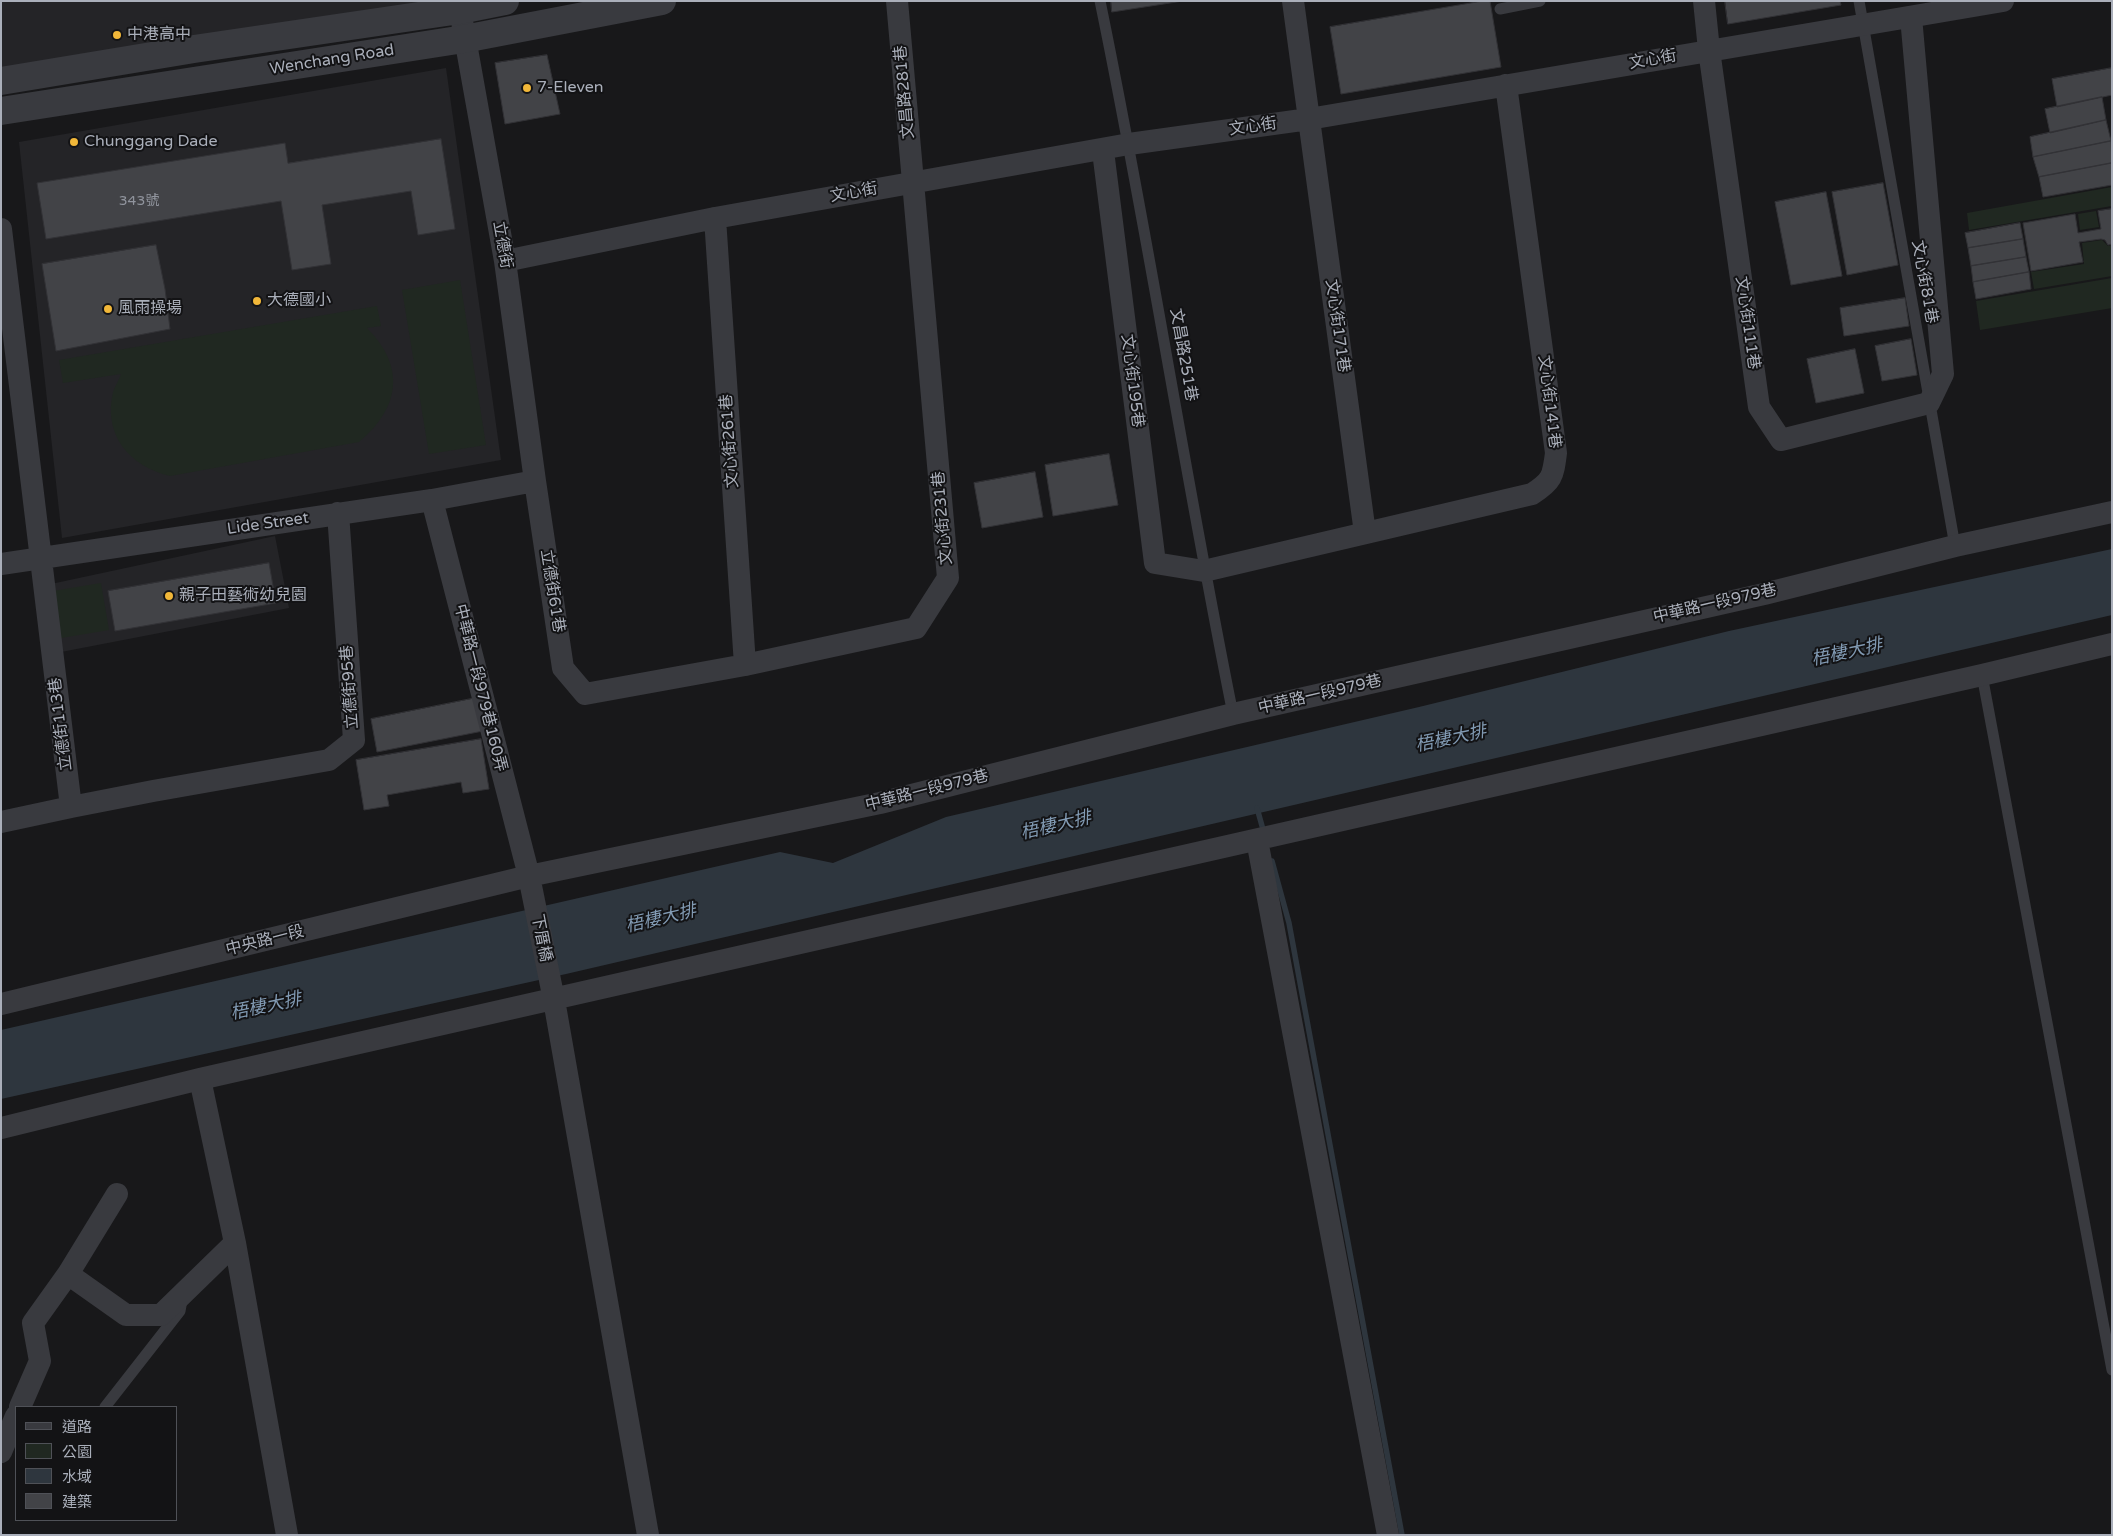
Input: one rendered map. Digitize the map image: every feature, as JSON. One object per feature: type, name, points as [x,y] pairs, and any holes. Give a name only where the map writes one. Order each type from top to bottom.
[{"type":"street","name":"Wenchang Road","points":[[1,81],[194,49],[460,10],[505,1]]},
{"type":"street","name":"Wenchang Road","points":[[1,111],[464,39],[662,1]]},
{"type":"street","name":"文昌路281巷","points":[[897,1],[914,183]]},
{"type":"street","name":"文心街171巷","points":[[1293,1],[1364,533]]},
{"type":"street","points":[[1704,1],[1709,50]]},
{"type":"street","name":"文心街","points":[[506,260],[715,218],[1103,151],[1130,144],[1309,119],[2003,1]]},
{"type":"street","name":"立德街","points":[[460,10],[506,260],[535,481]]},
{"type":"street","points":[[1911,17],[1943,374],[1929,403]]},
{"type":"street","name":"文心街111巷","points":[[1709,50],[1759,407],[1781,440],[1929,403]]},
{"type":"street","name":"文心街141巷","points":[[1204,570],[1532,494],[1547,485],[1554,472],[1556,453],[1506,86]]},
{"type":"street","name":"文心街195巷","points":[[1103,151],[1155,563],[1204,570]]},
{"type":"street","name":"文心街231巷","points":[[585,694],[745,665],[916,628],[948,578],[914,183]]},
{"type":"street","name":"文心街261巷","points":[[715,218],[745,665]]},
{"type":"street","name":"立德街113巷","points":[[1,229],[71,807]]},
{"type":"street","name":"Lide Street","points":[[1,564],[432,500],[535,481]]},
{"type":"street","name":"立德街61巷","points":[[535,481],[563,668],[585,694]]},
{"type":"street","name":"中華路一段979巷160弄","points":[[432,500],[529,876]]},
{"type":"street","name":"中華路一段979巷","points":[[529,876],[880,803],[1233,714],[1754,596],[1955,546],[2112,512]]},
{"type":"street","name":"立德街95巷","points":[[71,807],[329,760],[354,740],[338,513]]},
{"type":"street","points":[[1,1128],[200,1079],[554,1000],[2112,644]]},
{"type":"street","points":[[1,822],[71,807]]},
{"type":"street","points":[[1257,840],[1388,1535]]},
{"type":"street","name":"下厝橋","points":[[529,876],[554,1000],[648,1535]]},
{"type":"street","name":"中央路一段","points":[[1,1004],[529,876]]},
{"type":"street","points":[[200,1079],[235,1243],[287,1535]]},
{"type":"street","points":[[20,1406],[40,1361],[33,1323],[68,1274],[117,1194]]},
{"type":"street","points":[[68,1274],[126,1315],[161,1315],[235,1243]]},
{"type":"street","points":[[1,1452],[14,1427]]},
{"type":"lane","name":"文昌路251巷","points":[[1100,1],[1130,144],[1204,570],[1233,714]]},
{"type":"lane","points":[[1500,9],[1540,1]]},
{"type":"lane","name":"文心街81巷","points":[[1859,1],[1955,546]]},
{"type":"lane","points":[[1982,675],[2112,1370]]},
{"type":"lane","points":[[106,1406],[180,1311],[182,1294]]},
{"type":"shaded area","name":"中港高中","points":[[1,1],[464,1],[1,69]]},
{"type":"shaded area","name":"大德國小","points":[[446,68],[501,460],[62,538],[19,142]]},
{"type":"shaded area","name":"親子田藝術幼兒園","points":[[275,536],[289,608],[56,653],[51,584]]},
{"type":"green space","points":[[2112,187],[2112,206],[1969,230],[1967,213]]},
{"type":"green space","points":[[2096,211],[2099,227],[2080,230],[2078,214]]},
{"type":"green space","points":[[2102,240],[2108,246],[2112,245],[2112,276],[2034,289],[2031,272],[2084,264],[2082,243]]},
{"type":"green space","points":[[2112,278],[2112,308],[1980,330],[1976,301]]},
{"type":"green space","points":[[460,280],[486,445],[429,454],[402,290]]},
{"type":"green space","points":[[377,306],[381,326],[367,328],[380,343],[388,357],[393,387],[390,401],[383,415],[373,429],[359,442],[170,476],[142,465],[122,446],[116,435],[112,422],[111,408],[113,392],[121,374],[63,383],[59,360]]},
{"type":"green space","points":[[101,583],[109,630],[61,638],[53,591]]},
{"type":"water","name":"梧棲大排","points":[[2112,549],[2112,615],[566,974],[1,1099],[1,1030],[780,852],[833,863],[946,817],[1419,707],[1729,631]]},
{"type":"building","points":[[1111,1],[1183,1],[1112,12]]},
{"type":"building","points":[[1490,1],[1501,67],[1341,94],[1330,27]]},
{"type":"building","points":[[1725,1],[1840,1],[1841,5],[1728,24]]},
{"type":"building","name":"7-Eleven","points":[[547,55],[560,114],[505,124],[495,63]]},
{"type":"building","points":[[2112,68],[2112,95],[2057,107],[2052,79]]},
{"type":"building","points":[[2102,97],[2106,120],[2050,133],[2045,109]]},
{"type":"building","points":[[2106,120],[2111,141],[2033,157],[2030,137]]},
{"type":"building","points":[[441,139],[455,229],[418,235],[411,191],[322,205],[331,264],[292,270],[281,201],[46,239],[37,183],[285,143],[288,163]]},
{"type":"building","points":[[2111,141],[2112,163],[2039,177],[2033,157]]},
{"type":"building","points":[[2112,163],[2112,185],[2043,197],[2039,177]]},
{"type":"building","points":[[1883,183],[1898,265],[1847,275],[1832,192]]},
{"type":"building","points":[[1826,192],[1842,276],[1791,285],[1775,202]]},
{"type":"building","points":[[2112,209],[2112,244],[2108,245],[2105,240],[2101,239],[2079,242],[2083,262],[2031,271],[2023,223],[2075,214],[2078,233],[2101,229],[2098,211]]},
{"type":"building","points":[[2020,223],[2023,239],[1968,248],[1965,233]]},
{"type":"building","points":[[2023,239],[2026,257],[1971,266],[1968,248]]},
{"type":"building","name":"風雨操場","points":[[156,245],[165,289],[170,329],[56,351],[42,264]]},
{"type":"building","points":[[2026,257],[2029,272],[1973,282],[1971,266]]},
{"type":"building","points":[[2029,272],[2031,289],[1976,299],[1973,282]]},
{"type":"building","points":[[1905,298],[1909,326],[1844,336],[1840,308]]},
{"type":"building","points":[[1911,339],[1917,375],[1882,381],[1875,346]]},
{"type":"building","points":[[1855,349],[1864,393],[1816,403],[1807,359]]},
{"type":"building","points":[[1109,454],[1118,505],[1053,516],[1045,465]]},
{"type":"building","points":[[1035,472],[1043,517],[982,528],[974,483]]},
{"type":"building","points":[[269,563],[276,603],[115,631],[108,591]]},
{"type":"building","points":[[476,698],[483,731],[377,752],[371,719]]},
{"type":"building","points":[[481,739],[489,789],[463,793],[461,782],[387,795],[389,806],[364,810],[356,760]]},
{"type":"waterway","points":[[1257,808],[1264,833]]},
{"type":"waterway","points":[[1272,861],[1289,923],[1402,1535]]},
{"type":"place","name":"中港高中","points":[[117,35]]},
{"type":"place","name":"7-Eleven","points":[[527,88]]},
{"type":"place","name":"Chunggang Dade","points":[[74,142]]},
{"type":"place","name":"大德國小","points":[[257,301]]},
{"type":"place","name":"風雨操場","points":[[108,309]]},
{"type":"place","name":"親子田藝術幼兒園","points":[[169,596]]}]
